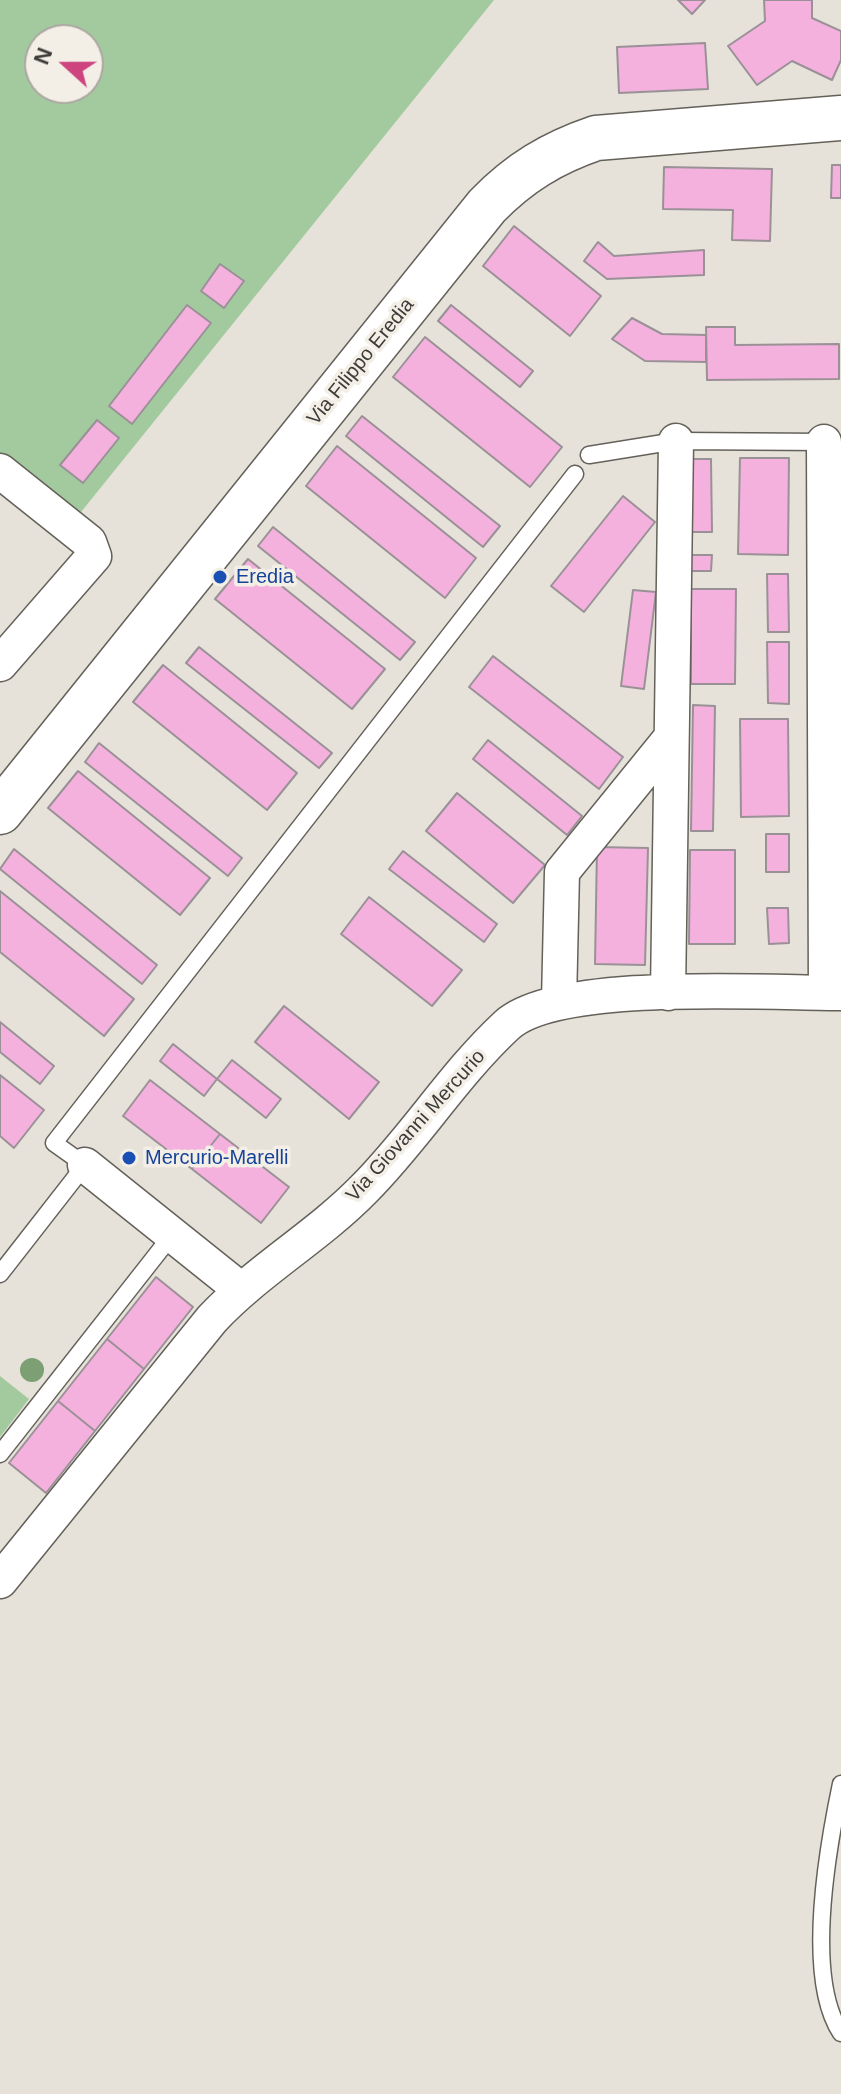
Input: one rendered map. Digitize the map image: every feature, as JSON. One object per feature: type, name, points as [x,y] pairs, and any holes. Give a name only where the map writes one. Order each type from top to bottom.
[{"type":"main road","name":"Via Filippo Eredia","points":[[0,812],[487,206],[512,181],[567,148],[596,138],[841,118]]},
{"type":"street","points":[[668,993],[676,441]]},
{"type":"street","points":[[832,442],[833,993]]},
{"type":"street","points":[[0,471],[89,542],[94,556],[0,664]]},
{"type":"street","points":[[0,494],[46,508]]},
{"type":"street","points":[[559,1002],[562,872],[670,739]]},
{"type":"street","name":"Via Giovanni Mercurio","points":[[4,1570],[240,1289],[363,1190],[510,1022],[559,1002],[605,993],[833,993]]},
{"type":"street","points":[[85,1165],[240,1289]]},
{"type":"lane","points":[[589,455],[676,441],[832,442]]},
{"type":"lane","points":[[0,1274],[85,1165],[54,1143],[575,474]]},
{"type":"lane","points":[[0,1454],[172,1235]]},
{"type":"lane","points":[[841,1784],[825,1863],[822,1968],[841,2033]]},
{"type":"green space","points":[[0,0],[494,0],[77,517],[0,454]]},
{"type":"green space","points":[[0,1376],[29,1399],[0,1437]]},
{"type":"building","points":[[678,0],[705,0],[692,14]]},
{"type":"building","points":[[764,0],[812,0],[812,18],[841,31],[841,60],[832,80],[792,61],[757,85],[728,46],[765,21]]},
{"type":"building","points":[[705,43],[708,89],[619,93],[617,47]]},
{"type":"building","points":[[832,165],[841,165],[841,198],[831,198]]},
{"type":"building","points":[[664,167],[772,169],[770,241],[732,240],[733,210],[663,209]]},
{"type":"building","points":[[514,226],[601,296],[570,336],[483,266]]},
{"type":"building","points":[[598,242],[614,256],[704,250],[704,275],[607,279],[584,261]]},
{"type":"building","points":[[220,264],[244,281],[224,308],[201,291]]},
{"type":"building","points":[[187,305],[211,323],[132,424],[109,406]]},
{"type":"building","points":[[451,305],[533,371],[520,387],[438,321]]},
{"type":"building","points":[[632,318],[662,334],[706,335],[706,362],[645,361],[612,339]]},
{"type":"building","points":[[706,327],[735,327],[735,345],[839,344],[839,379],[707,380]]},
{"type":"building","points":[[425,337],[562,447],[530,487],[393,377]]},
{"type":"building","points":[[362,416],[500,526],[483,547],[346,436]]},
{"type":"building","points":[[97,420],[119,438],[83,483],[60,465]]},
{"type":"building","points":[[337,446],[476,558],[445,598],[306,486]]},
{"type":"building","points":[[740,458],[789,458],[788,555],[738,554]]},
{"type":"building","points":[[691,459],[711,459],[712,532],[692,532]]},
{"type":"building","points":[[623,496],[655,522],[584,612],[551,586]]},
{"type":"building","points":[[273,527],[415,642],[400,660],[258,546]]},
{"type":"building","points":[[691,555],[712,555],[711,571],[691,571]]},
{"type":"building","points":[[248,559],[385,669],[352,709],[215,599]]},
{"type":"building","points":[[767,574],[788,574],[789,632],[768,632]]},
{"type":"building","points":[[691,589],[736,589],[735,684],[691,684]]},
{"type":"building","points":[[633,590],[656,592],[644,689],[621,686]]},
{"type":"building","points":[[767,642],[789,642],[789,704],[768,703]]},
{"type":"building","points":[[199,647],[332,753],[319,768],[186,663]]},
{"type":"building","points":[[493,656],[623,757],[599,789],[469,687]]},
{"type":"building","points":[[163,665],[297,773],[267,810],[133,702]]},
{"type":"building","points":[[693,705],[715,706],[713,831],[691,831]]},
{"type":"building","points":[[740,719],[788,719],[789,816],[741,817]]},
{"type":"building","points":[[488,740],[582,816],[567,835],[473,759]]},
{"type":"building","points":[[99,743],[242,858],[228,876],[85,762]]},
{"type":"building","points":[[78,771],[210,878],[180,915],[48,808]]},
{"type":"building","points":[[457,793],[545,865],[513,903],[426,831]]},
{"type":"building","points":[[766,834],[789,834],[789,872],[766,872]]},
{"type":"building","points":[[597,847],[648,848],[645,965],[595,964]]},
{"type":"building","points":[[14,849],[157,965],[142,984],[0,869]]},
{"type":"building","points":[[690,850],[735,850],[735,944],[689,944]]},
{"type":"building","points":[[403,851],[497,924],[484,942],[389,869]]},
{"type":"building","points":[[0,891],[134,999],[104,1036],[0,952]]},
{"type":"building","points":[[369,897],[462,970],[432,1006],[341,934]]},
{"type":"building","points":[[767,908],[788,908],[789,943],[769,944]]},
{"type":"building","points":[[284,1006],[379,1082],[349,1119],[255,1042]]},
{"type":"building","points":[[0,1022],[54,1066],[40,1084],[0,1052]]},
{"type":"building","points":[[173,1044],[217,1079],[204,1096],[160,1061]]},
{"type":"building","points":[[232,1060],[281,1099],[266,1118],[217,1079]]},
{"type":"building","points":[[0,1075],[44,1110],[14,1148],[0,1136]]},
{"type":"building","points":[[150,1080],[220,1134],[192,1169],[123,1116]]},
{"type":"building","points":[[220,1134],[289,1187],[261,1223],[192,1169]]},
{"type":"building","points":[[156,1277],[193,1307],[144,1369],[107,1339]]},
{"type":"building","points":[[107,1339],[144,1369],[95,1431],[58,1401]]},
{"type":"building","points":[[58,1401],[95,1431],[46,1493],[9,1463]]},
{"type":"place","name":"Eredia","points":[[220,577]]},
{"type":"place","name":"Mercurio-Marelli","points":[[129,1158]]}]
